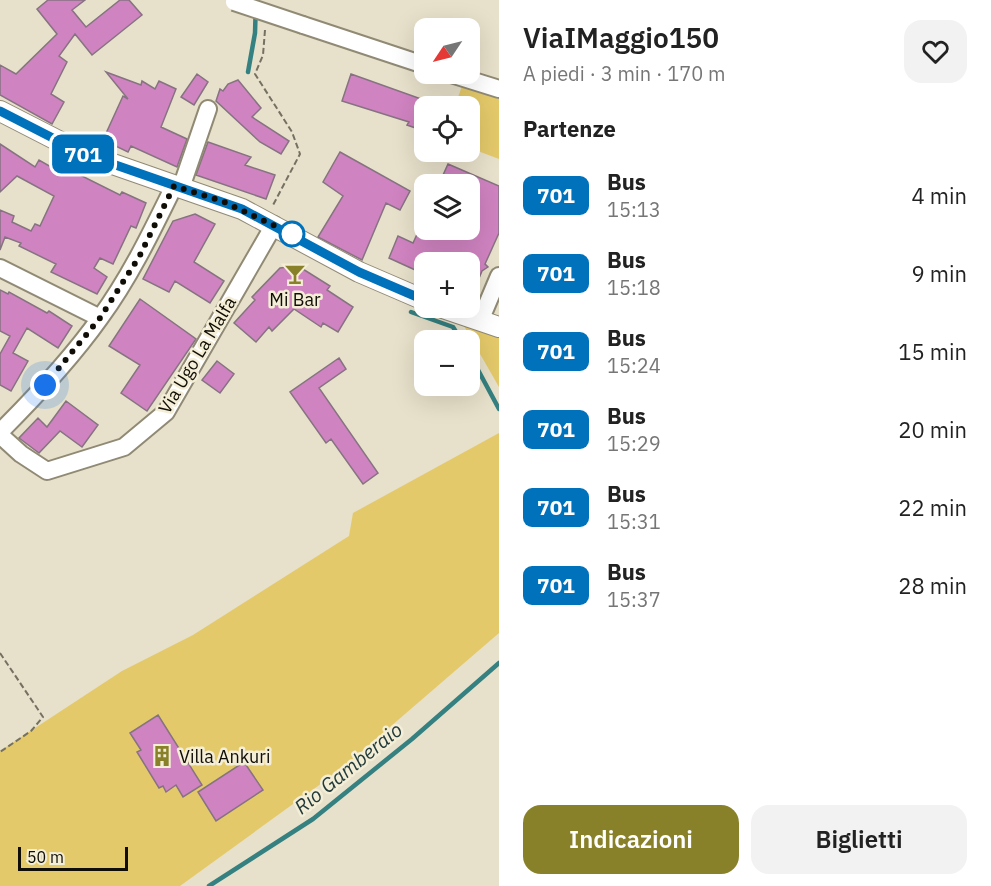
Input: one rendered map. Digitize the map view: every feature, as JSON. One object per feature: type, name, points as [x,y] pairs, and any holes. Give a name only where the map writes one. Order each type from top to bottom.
[{"type":"main road","points":[[0,111],[84,154],[222,201],[270,223],[359,272],[414,296]]},
{"type":"main road","points":[[471,318],[499,327]]},
{"type":"street","points":[[231,1],[414,62]]},
{"type":"street","points":[[480,83],[499,89]]},
{"type":"street","points":[[0,434],[8,413],[100,318],[139,257],[178,187],[208,109]]},
{"type":"street","name":"Via Ugo La Malfa","points":[[0,434],[21,454],[47,471],[124,447],[166,412],[270,223]]},
{"type":"street","points":[[0,268],[100,318]]},
{"type":"street","points":[[480,321],[499,276]]},
{"type":"path","points":[[266,27],[263,55],[255,74],[292,132],[300,154],[270,223]]},
{"type":"path","points":[[0,653],[43,717],[31,731],[0,753]]},
{"type":"shaded area","points":[[462,86],[499,99],[499,159],[480,152],[480,96],[458,96]]},
{"type":"shaded area","points":[[480,331],[499,338],[499,387],[480,354]]},
{"type":"shaded area","name":"Villa Ankuri","points":[[499,433],[499,633],[340,770],[180,886],[0,886],[0,751],[122,671],[193,635],[349,536],[353,513]]},
{"type":"building","points":[[48,0],[85,0],[72,10],[86,27],[120,0],[129,0],[142,15],[92,55],[75,34],[59,56],[67,62],[51,94],[64,102],[52,124],[0,95],[0,65],[16,74],[57,34],[37,9]]},
{"type":"building","points":[[106,72],[141,85],[142,81],[155,89],[159,81],[176,89],[161,127],[187,139],[177,167],[131,146],[128,152],[103,140],[123,96],[128,99]]},
{"type":"building","points":[[197,74],[208,82],[194,105],[181,97]]},
{"type":"building","points":[[351,74],[414,96],[414,127],[407,125],[409,122],[342,101]]},
{"type":"building","points":[[238,80],[261,108],[252,117],[289,141],[281,154],[260,142],[216,101],[220,89],[223,91],[228,84]]},
{"type":"building","points":[[208,142],[251,157],[245,165],[275,175],[266,199],[196,175]]},
{"type":"building","points":[[0,144],[35,167],[39,160],[51,167],[54,162],[120,195],[122,192],[146,203],[136,228],[131,226],[113,264],[100,258],[94,268],[107,277],[97,294],[51,272],[56,264],[19,246],[21,243],[5,237],[0,250],[0,210],[14,216],[12,222],[31,231],[35,224],[40,226],[54,196],[17,176],[0,192]]},
{"type":"building","points":[[340,152],[410,191],[400,210],[386,203],[362,260],[318,237],[343,196],[323,182]]},
{"type":"building","points":[[448,164],[471,174],[444,174]]},
{"type":"building","points":[[480,178],[499,186],[499,233],[485,264],[488,267],[480,276],[480,252],[414,252],[414,269],[389,258],[398,236],[413,243],[414,240],[480,240]]},
{"type":"building","points":[[195,214],[215,224],[194,262],[224,281],[210,303],[175,281],[169,292],[143,279],[173,221]]},
{"type":"building","points":[[298,266],[330,286],[327,290],[353,307],[338,332],[323,323],[321,327],[294,309],[272,331],[269,327],[256,342],[234,323],[255,300],[252,297],[280,268]]},
{"type":"building","points":[[0,290],[8,294],[9,292],[47,313],[49,311],[72,326],[58,348],[27,328],[13,353],[28,361],[11,391],[0,385],[0,354],[10,336],[0,331]]},
{"type":"building","points":[[140,299],[196,339],[147,411],[121,393],[140,365],[109,346]]},
{"type":"building","points":[[339,358],[346,369],[319,388],[378,473],[363,484],[331,439],[326,443],[290,392]]},
{"type":"building","points":[[217,361],[234,374],[220,393],[202,380]]},
{"type":"building","points":[[66,401],[98,425],[82,447],[60,431],[39,453],[19,438],[38,418],[47,427]]},
{"type":"building","name":"Villa Ankuri","points":[[158,715],[202,785],[183,797],[176,785],[166,792],[163,786],[159,788],[137,752],[141,750],[130,733]]},
{"type":"building","points":[[244,762],[263,790],[216,821],[198,792]]},
{"type":"waterway","points":[[248,72],[255,33],[256,0]]},
{"type":"waterway","points":[[411,312],[453,327],[455,330]]},
{"type":"waterway","points":[[480,374],[499,409]]},
{"type":"waterway","name":"Rio Gamberaio","points":[[209,886],[313,819],[412,739],[499,663]]},
{"type":"bus line","name":"701","points":[[0,111],[84,154],[242,209],[298,237],[359,272],[414,296]]},
{"type":"place","name":"Mi Bar","points":[[295,274]]},
{"type":"place","name":"Villa Ankuri","points":[[162,756]]},
{"type":"route","points":[[45,385],[100,318],[139,257],[174,186],[204,194],[242,209],[292,234]]}]
